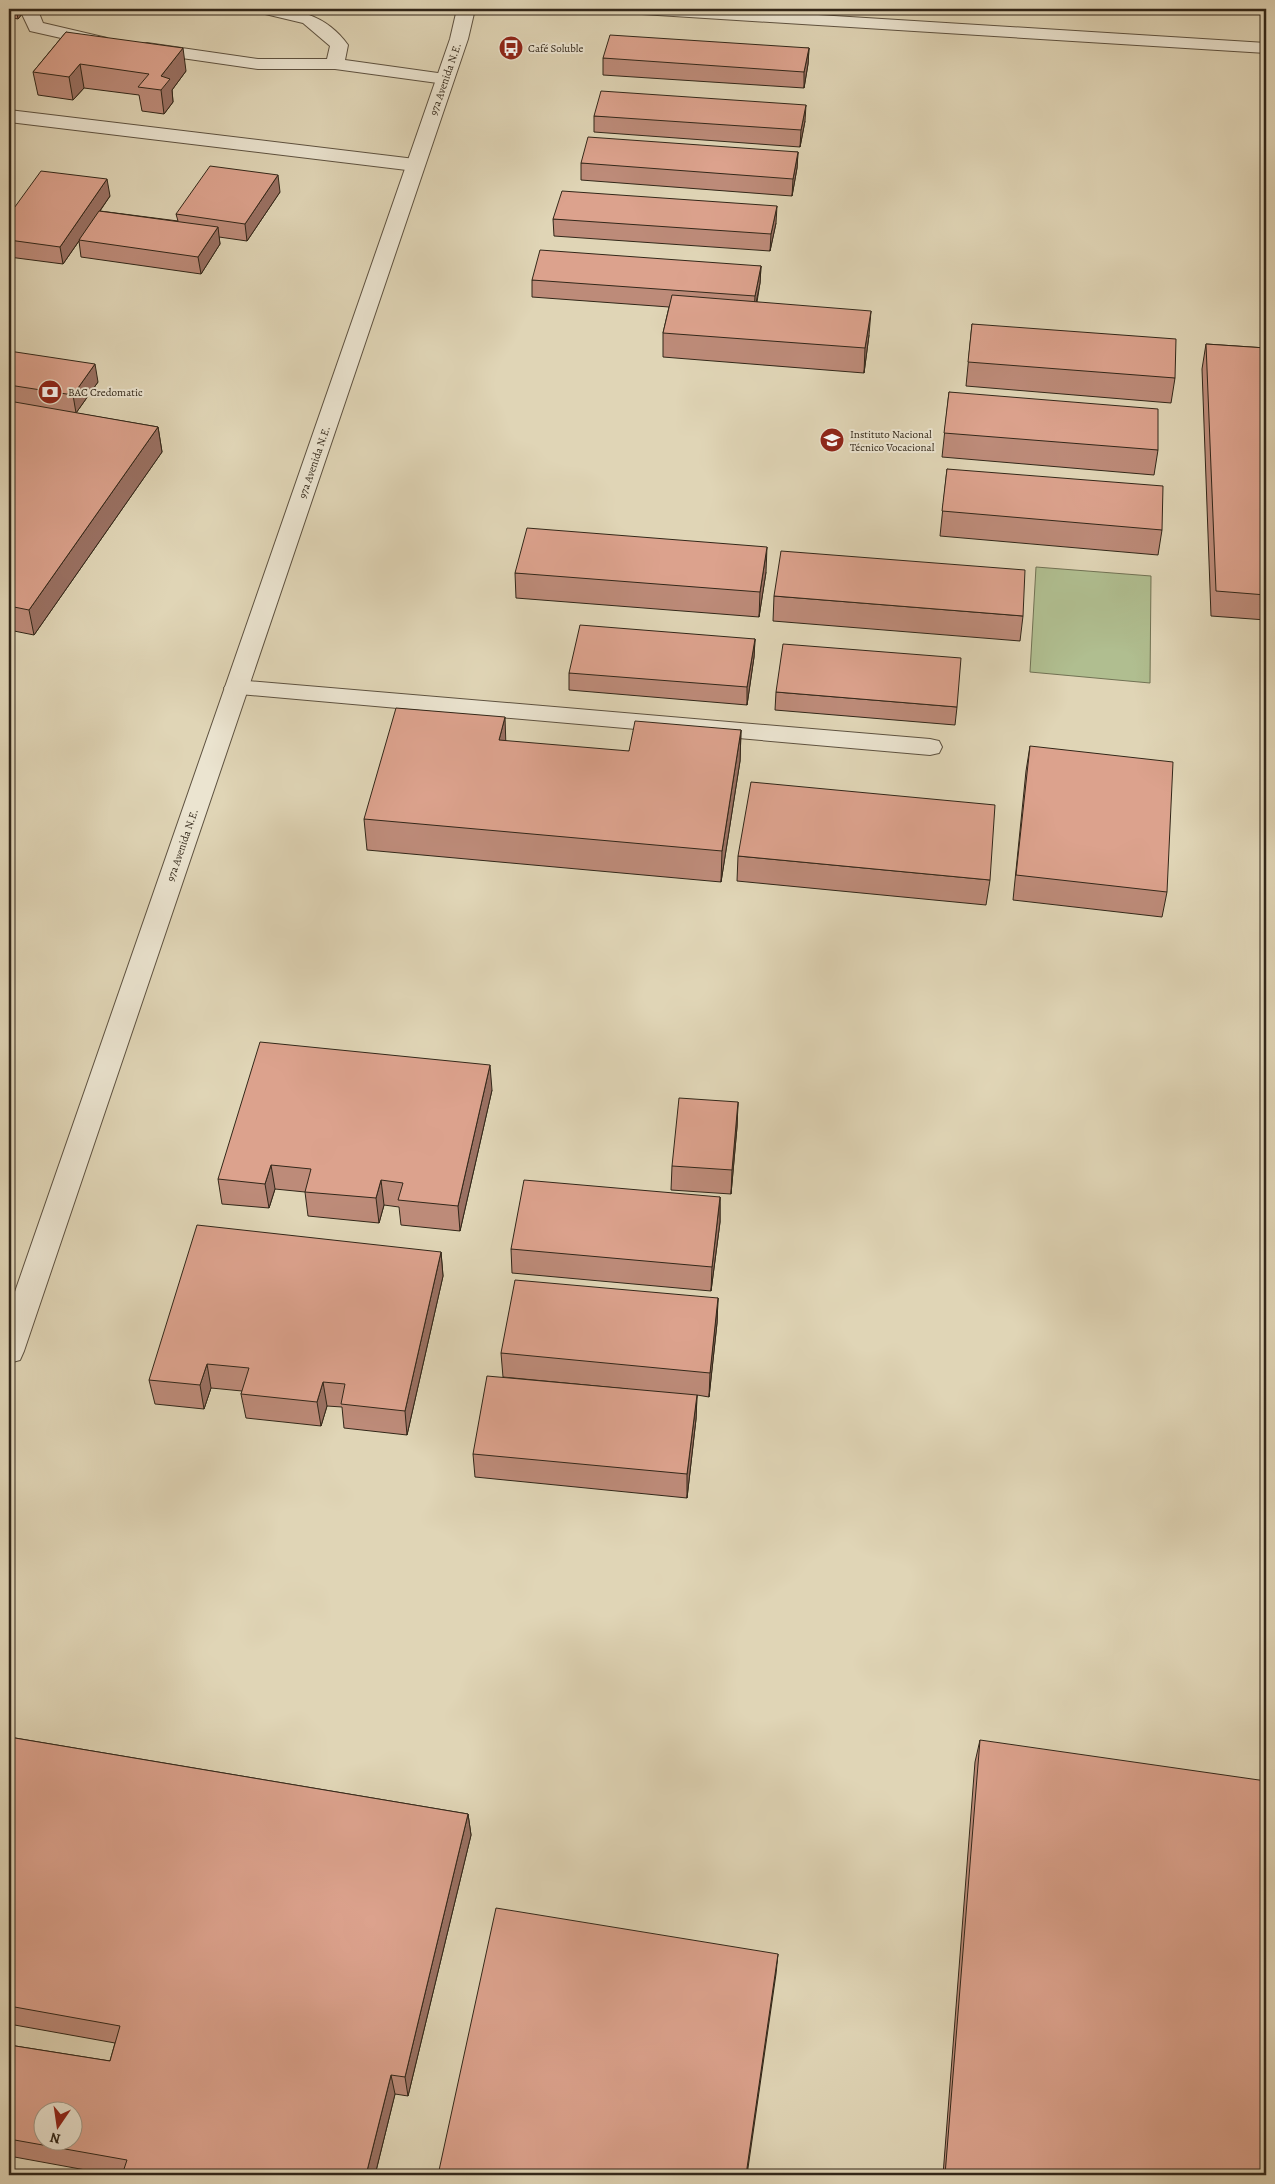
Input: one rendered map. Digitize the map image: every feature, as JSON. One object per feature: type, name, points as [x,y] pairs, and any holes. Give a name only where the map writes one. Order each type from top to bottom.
[{"type":"street","points":[[34,9],[30,12],[36,27],[82,39],[258,64],[335,64],[444,80]]},
{"type":"street","points":[[267,9],[309,19],[339,45],[335,64]]},
{"type":"street","name":"97a Avenida N.E.","points":[[9,1351],[444,80],[466,9]]},
{"type":"street","points":[[642,9],[1266,48]]},
{"type":"street","points":[[9,116],[415,165]]},
{"type":"street","points":[[236,688],[930,747]]},
{"type":"green space","points":[[1036,567],[1151,576],[1150,683],[1030,672]]},
{"type":"building","points":[[66,32],[183,48],[161,76],[170,79],[161,90],[138,87],[149,74],[80,64],[69,77],[33,72]]},
{"type":"building","points":[[610,35],[809,48],[804,72],[603,58]]},
{"type":"building","points":[[601,91],[806,105],[801,130],[594,116]]},
{"type":"building","points":[[588,137],[798,152],[793,179],[581,163]]},
{"type":"building","points":[[210,166],[278,175],[245,224],[176,214]]},
{"type":"building","points":[[41,171],[107,179],[60,247],[9,240],[9,215]]},
{"type":"building","points":[[562,191],[777,206],[771,234],[553,219]]},
{"type":"building","points":[[99,211],[218,227],[198,257],[79,240]]},
{"type":"building","points":[[540,250],[761,266],[755,296],[532,280]]},
{"type":"building","points":[[672,295],[871,311],[865,348],[663,333]]},
{"type":"building","points":[[972,324],[1176,339],[1175,378],[968,362]]},
{"type":"building","points":[[1206,344],[1266,348],[1266,595],[1216,591]]},
{"type":"building","points":[[9,351],[95,364],[73,395],[9,385]]},
{"type":"building","points":[[949,392],[1158,409],[1158,450],[944,433]]},
{"type":"building","points":[[9,401],[158,427],[29,610],[9,606]]},
{"type":"building","points":[[947,469],[1163,486],[1162,530],[942,511]]},
{"type":"building","points":[[527,528],[767,547],[760,592],[515,573]]},
{"type":"building","points":[[781,551],[1025,570],[1023,616],[774,596]]},
{"type":"building","points":[[580,625],[755,639],[747,687],[569,673]]},
{"type":"building","points":[[783,644],[961,658],[957,707],[776,692]]},
{"type":"building","points":[[396,708],[505,717],[499,740],[629,751],[635,721],[741,730],[722,851],[364,819]]},
{"type":"building","points":[[1030,746],[1173,762],[1167,892],[1016,875]]},
{"type":"building","points":[[751,782],[995,805],[990,880],[738,856]]},
{"type":"building","points":[[260,1042],[490,1065],[458,1206],[398,1200],[403,1183],[381,1180],[376,1198],[305,1192],[311,1169],[271,1165],[265,1184],[218,1179]]},
{"type":"building","points":[[679,1098],[738,1102],[732,1170],[672,1166]]},
{"type":"building","points":[[524,1180],[720,1197],[712,1267],[511,1249]]},
{"type":"building","points":[[197,1225],[441,1252],[405,1411],[341,1404],[345,1384],[323,1382],[317,1402],[241,1394],[249,1368],[207,1364],[200,1385],[149,1380]]},
{"type":"building","points":[[515,1280],[718,1298],[710,1373],[501,1353]]},
{"type":"building","points":[[487,1376],[697,1395],[687,1474],[473,1454]]},
{"type":"building","points":[[9,1737],[468,1814],[405,2077],[391,2075],[366,2175],[122,2175],[127,2160],[82,2152],[82,2102],[32,2102],[32,2143],[9,2139],[9,2045],[110,2061],[120,2026],[9,2006]]},
{"type":"building","points":[[980,1740],[1266,1781],[1266,2175],[945,2175]]},
{"type":"building","points":[[496,1908],[778,1954],[746,2175],[438,2175]]},
{"type":"place","name":"Café Soluble","points":[[511,48]]},
{"type":"place","name":"BAC Credomatic","points":[[50,392]]},
{"type":"place","name":"Instituto Nacional Técnico Vocacional","points":[[832,440]]}]
